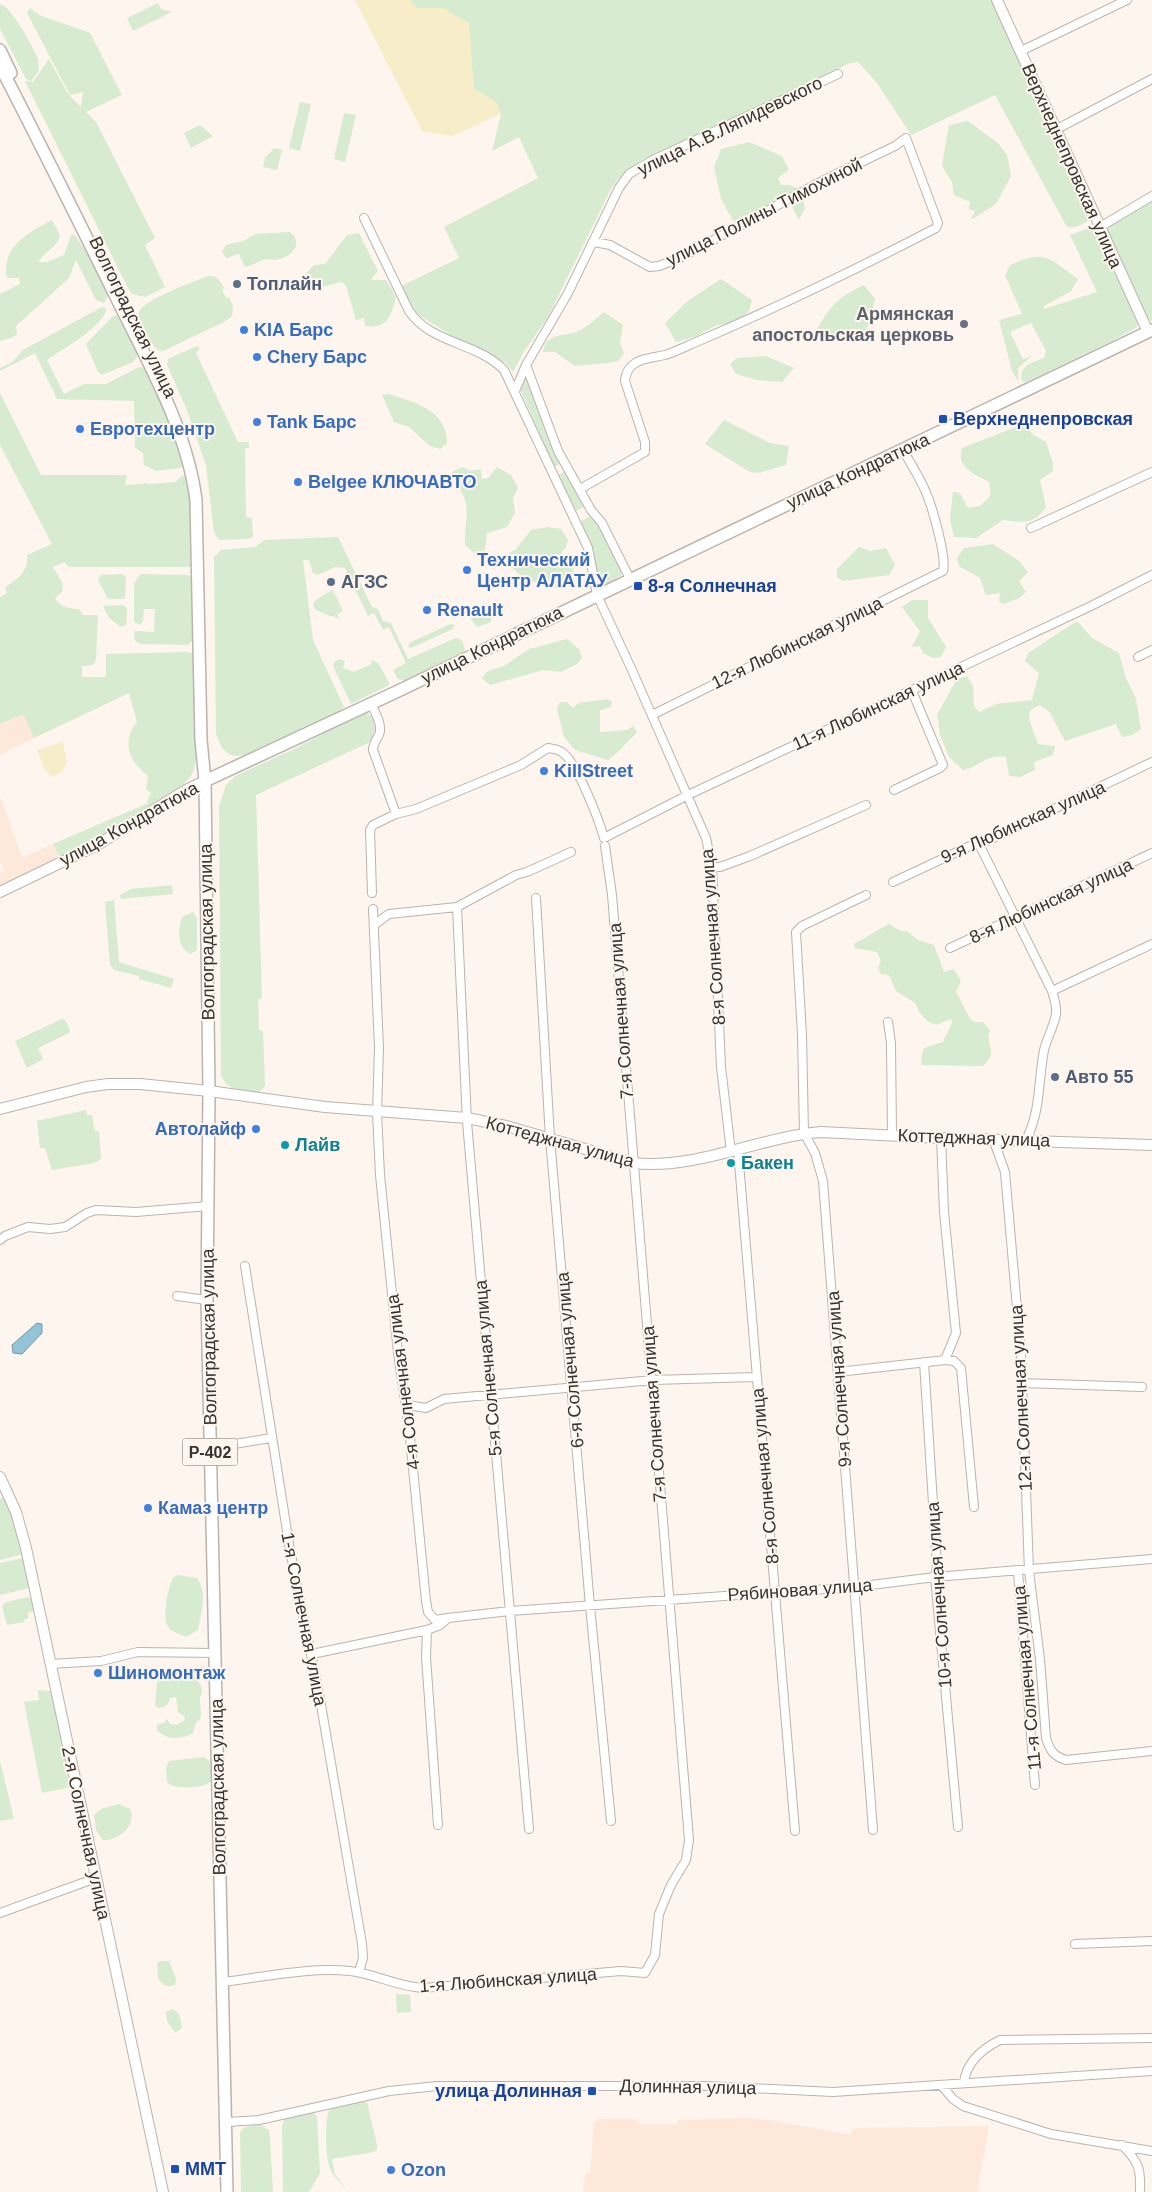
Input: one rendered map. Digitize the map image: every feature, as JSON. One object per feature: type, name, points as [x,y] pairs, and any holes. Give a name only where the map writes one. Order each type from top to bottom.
[{"type":"main road","name":"Волгоградская улица","points":[[0,50],[23,103],[154,359],[182,420],[199,473],[203,500],[209,740],[205,781],[209,1091],[207,1300],[228,2192]]},
{"type":"main road","name":"Волгоградская улица","points":[[0,66],[23,103]]},
{"type":"main road","name":"улица Кондратюка","points":[[205,781],[371,704],[1150,331]]},
{"type":"street","name":"Верхнеднепровская улица","points":[[997,0],[1055,130],[1150,331]]},
{"type":"street","points":[[1021,51],[1126,0]]},
{"type":"street","name":"улица А.В.Ляпидевского","points":[[515,391],[526,365],[568,292],[624,180],[637,169],[838,74]]},
{"type":"street","points":[[1055,130],[1152,79]]},
{"type":"street","name":"улица Полины Тимохиной","points":[[580,489],[645,452],[645,442],[626,381],[626,372],[632,365],[644,358],[674,352],[739,324],[870,262],[936,228],[938,223],[906,138],[895,146],[824,180],[684,256],[659,266],[650,266],[610,245],[594,242]]},
{"type":"street","points":[[1100,227],[1152,196]]},
{"type":"street","name":"8-я Солнечная улица","points":[[364,218],[416,322],[428,330],[483,354],[496,362],[504,370],[588,548],[597,595],[706,838],[712,867],[721,1067],[735,1152],[795,1831]]},
{"type":"street","points":[[526,365],[558,451],[606,530],[630,579]]},
{"type":"street","name":"12-я Любинская улица","points":[[652,715],[943,571],[944,559],[930,504],[903,450]]},
{"type":"street","points":[[1032,528],[1152,472]]},
{"type":"street","name":"11-я Любинская улица","points":[[605,842],[688,795],[912,691],[926,682],[1152,576]]},
{"type":"street","points":[[1138,657],[1152,650]]},
{"type":"street","points":[[894,790],[943,765],[912,691]]},
{"type":"street","points":[[371,704],[378,719],[380,732],[372,750],[396,814],[372,825],[370,830],[372,893]]},
{"type":"street","name":"7-я Солнечная улица","points":[[396,814],[416,810],[522,765],[548,748],[562,751],[572,763],[600,822],[605,842],[612,895],[633,1163],[653,1380],[668,1599],[690,1840],[686,1860],[671,1885],[660,1914],[656,1956],[645,1973]]},
{"type":"street","name":"9-я Любинская улица","points":[[893,882],[974,844],[979,844],[1152,762]]},
{"type":"street","name":"улица Кондратюка","points":[[0,892],[99,844],[186,790],[205,781]]},
{"type":"street","points":[[712,867],[720,867],[750,856],[866,805]]},
{"type":"street","points":[[979,844],[1014,918],[1052,991],[1056,1013],[1044,1053],[1040,1097],[1033,1127],[1026,1140]]},
{"type":"street","points":[[374,925],[389,914],[457,907],[516,875],[572,852]]},
{"type":"street","name":"8-я Любинская улица","points":[[950,948],[1152,853]]},
{"type":"street","name":"9-я Солнечная улица","points":[[866,895],[802,926],[796,932],[802,1035],[804,1133],[815,1153],[823,1181],[873,1830]]},
{"type":"street","name":"6-я Солнечная улица","points":[[536,898],[550,1138],[590,1606],[611,1821]]},
{"type":"street","name":"5-я Солнечная улица","points":[[457,907],[467,1118],[529,1828]]},
{"type":"street","name":"4-я Солнечная улица","points":[[373,909],[379,1048],[377,1113],[380,1175],[398,1353],[407,1405],[428,1612],[435,1620],[448,1618]]},
{"type":"street","points":[[1052,991],[1152,944]]},
{"type":"street","points":[[888,1022],[891,1043],[892,1135]]},
{"type":"street","name":"Коттеджная улица","points":[[0,1109],[108,1084],[140,1084],[377,1113],[467,1118],[550,1138],[633,1163],[670,1163],[735,1152],[804,1133],[839,1132],[941,1138],[1152,1145]]},
{"type":"street","points":[[941,1138],[944,1212],[956,1333],[945,1360]]},
{"type":"street","name":"12-я Солнечная улица","points":[[993,1139],[1005,1172],[1022,1384],[1029,1570],[1040,1659],[1046,1738],[1050,1750],[1056,1757],[1066,1760],[1152,1750]]},
{"type":"street","points":[[0,1240],[28,1226],[50,1229],[65,1227],[91,1211],[136,1212],[208,1206]]},
{"type":"street","name":"1-я Солнечная улица","points":[[244,1266],[290,1550],[312,1654],[362,1944],[363,1958],[359,1972]]},
{"type":"street","points":[[177,1296],[207,1300]]},
{"type":"street","points":[[838,1372],[945,1360],[954,1361],[961,1368],[974,1507]]},
{"type":"street","name":"10-я Солнечная улица","points":[[924,1362],[936,1557],[935,1577],[958,1827]]},
{"type":"street","points":[[407,1405],[426,1408],[444,1399],[653,1380],[756,1377]]},
{"type":"street","points":[[1022,1384],[1142,1387]]},
{"type":"street","points":[[210,1448],[271,1438]]},
{"type":"street","name":"2-я Солнечная улица","points":[[1,1480],[21,1527],[164,2192]]},
{"type":"street","name":"Рябиновая улица","points":[[448,1618],[510,1611],[855,1587],[935,1577],[1152,1560]]},
{"type":"street","name":"11-я Солнечная улица","points":[[1018,1572],[1035,1785]]},
{"type":"street","points":[[312,1654],[427,1630],[440,1625],[448,1618]]},
{"type":"street","points":[[427,1630],[426,1657],[438,1825]]},
{"type":"street","points":[[50,1664],[101,1661],[138,1652],[215,1653]]},
{"type":"street","points":[[0,1912],[96,1878]]},
{"type":"street","points":[[1075,1944],[1152,1941]]},
{"type":"street","name":"1-я Любинская улица","points":[[223,1982],[298,1972],[336,1970],[359,1972],[396,1985],[413,1988],[621,1971],[645,1973]]},
{"type":"street","points":[[964,2083],[969,2067],[976,2056],[1000,2040],[1152,2038]]},
{"type":"street","name":"Долинная улица","points":[[227,2122],[259,2120],[389,2091],[429,2086],[707,2086],[833,2092],[1152,2071]]},
{"type":"street","points":[[941,2085],[953,2100],[963,2106],[1051,2134],[1152,2151]]},
{"type":"street","points":[[1122,2145],[1135,2158],[1141,2172],[1140,2192]]},
{"type":"shaded area","points":[[23,714],[34,738],[0,755],[0,724]]},
{"type":"shaded area","points":[[0,796],[22,858],[53,844],[59,858],[0,886],[0,873],[4,871],[0,860]]},
{"type":"shaded area","points":[[745,2118],[775,2121],[851,2135],[854,2128],[989,2126],[977,2192],[583,2192],[586,2173],[590,2173],[594,2123],[598,2119],[636,2119],[641,2124],[677,2124],[678,2120]]},
{"type":"green space","points":[[410,0],[995,0],[1092,217],[1081,225],[1067,227],[995,95],[911,135],[877,83],[858,62],[850,63],[761,107],[642,160],[624,172],[612,187],[548,317],[525,350],[513,372],[506,363],[456,338],[417,314],[401,286],[459,258],[444,227],[538,178],[519,137],[492,151],[501,114],[496,102],[474,89],[472,68],[443,8],[416,8]]},
{"type":"green space","points":[[158,3],[161,9],[172,12],[133,31],[127,18]]},
{"type":"green space","points":[[0,4],[16,20],[38,59],[39,71],[31,81],[26,79],[0,29]]},
{"type":"green space","points":[[30,8],[39,15],[90,33],[122,95],[86,112],[81,107],[83,92],[70,95],[27,13]]},
{"type":"green space","points":[[49,59],[68,94],[96,122],[155,238],[145,245],[165,287],[145,297],[132,294],[127,286],[25,81],[33,82]]},
{"type":"green space","points":[[300,102],[311,104],[300,151],[289,148]]},
{"type":"green space","points":[[344,113],[356,115],[345,162],[334,159]]},
{"type":"green space","points":[[968,121],[999,144],[1007,155],[1011,176],[996,204],[971,220],[975,211],[969,209],[970,202],[954,195],[952,182],[942,166],[949,125]]},
{"type":"green space","points":[[200,125],[213,136],[191,148],[184,133]]},
{"type":"green space","points":[[749,142],[782,156],[789,170],[778,178],[781,185],[789,185],[800,189],[805,208],[799,220],[787,197],[744,218],[733,221],[721,199],[714,167],[721,149]]},
{"type":"green space","points":[[274,148],[282,150],[277,170],[263,167],[265,158]]},
{"type":"green space","points":[[1152,199],[1152,321],[1146,318],[1107,230],[1113,223]]},
{"type":"green space","points":[[52,220],[60,235],[53,247],[38,262],[47,262],[64,255],[71,235],[74,234],[93,262],[108,296],[104,303],[96,300],[76,260],[69,278],[16,326],[17,334],[0,341],[0,294],[20,284],[19,278],[7,278],[6,267],[8,257],[27,235]]},
{"type":"green space","points":[[1092,227],[1098,229],[1138,322],[1137,327],[1026,382],[1022,381],[1022,371],[1027,365],[1044,358],[1046,351],[1031,323],[1010,332],[1023,359],[1033,355],[1018,368],[1018,381],[1012,371],[999,320],[1022,314],[1005,275],[1010,265],[1032,257],[1039,257],[1053,261],[1078,279],[1071,291],[1044,306],[1044,309],[1097,292],[1070,235]]},
{"type":"green space","points":[[290,232],[296,241],[296,246],[294,250],[281,259],[267,259],[245,267],[239,254],[226,258],[222,251],[226,245],[243,241],[256,234]]},
{"type":"green space","points":[[359,233],[378,271],[372,280],[386,280],[396,297],[387,320],[379,325],[365,326],[364,318],[356,320],[346,286],[342,282],[306,291],[297,289],[295,286],[314,265],[325,264],[347,235]]},
{"type":"green space","points":[[208,276],[218,279],[224,288],[222,290],[226,298],[229,297],[233,306],[232,316],[224,322],[163,351],[157,350],[142,325],[139,312],[143,307],[159,297]]},
{"type":"green space","points":[[721,279],[752,300],[749,311],[740,320],[715,326],[697,336],[676,342],[665,323],[689,300]]},
{"type":"green space","points":[[864,285],[875,299],[869,324],[862,335],[850,341],[822,338],[817,329],[827,313],[841,298]]},
{"type":"green space","points":[[102,307],[106,308],[104,315],[91,330],[47,360],[64,394],[84,384],[106,384],[139,367],[149,369],[179,442],[183,466],[180,468],[156,471],[144,465],[143,453],[135,448],[134,401],[57,399],[35,353],[0,371],[0,368],[12,362],[23,350]]},
{"type":"green space","points":[[604,312],[623,325],[620,343],[624,354],[618,361],[575,366],[555,352],[543,352],[545,345],[552,338],[581,330]]},
{"type":"green space","points":[[116,315],[120,317],[138,353],[133,362],[102,375],[98,372],[86,344]]},
{"type":"green space","points":[[197,346],[200,348],[196,353],[238,442],[249,442],[249,448],[245,448],[246,517],[252,518],[253,537],[249,539],[221,540],[218,539],[214,532],[206,465],[186,408],[167,365],[168,359]]},
{"type":"green space","points":[[766,356],[794,368],[782,382],[757,380],[736,374],[730,364],[737,358]]},
{"type":"green space","points":[[526,374],[562,463],[554,467],[520,389]]},
{"type":"green space","points":[[0,393],[41,475],[127,475],[125,485],[144,484],[145,482],[148,484],[176,482],[181,476],[190,479],[195,562],[191,567],[69,567],[64,562],[53,567],[63,584],[62,592],[55,598],[57,601],[65,607],[79,609],[83,615],[98,615],[96,659],[93,665],[82,666],[82,677],[106,677],[106,654],[186,652],[192,653],[196,659],[196,760],[192,774],[169,796],[151,808],[60,858],[53,844],[146,804],[151,793],[146,789],[148,776],[136,764],[129,751],[129,736],[137,722],[129,693],[34,738],[23,714],[0,724],[0,597],[7,593],[5,588],[24,571],[27,555],[52,544],[0,445]]},
{"type":"green space","points":[[388,394],[418,404],[435,415],[446,432],[447,443],[440,449],[430,446],[409,427],[394,422],[382,395]]},
{"type":"green space","points":[[724,420],[770,443],[789,446],[786,465],[759,473],[750,472],[705,444]]},
{"type":"green space","points":[[1026,423],[1032,434],[1046,442],[1053,463],[1053,471],[1040,480],[1046,507],[1032,520],[1022,522],[1003,520],[976,538],[954,537],[950,519],[953,492],[960,493],[968,508],[980,506],[991,495],[989,482],[973,473],[964,465],[961,455],[962,448]]},
{"type":"green space","points":[[462,467],[471,471],[481,469],[482,479],[488,478],[497,467],[511,475],[518,488],[513,498],[515,513],[507,527],[487,533],[485,550],[474,553],[465,545],[466,503],[452,472]]},
{"type":"green space","points":[[565,471],[586,506],[576,511],[557,476]]},
{"type":"green space","points":[[590,516],[599,524],[621,567],[621,575],[605,585],[599,579],[591,546],[580,522]]},
{"type":"green space","points":[[548,527],[561,529],[568,540],[566,547],[561,553],[571,561],[574,571],[572,580],[554,588],[551,587],[554,578],[543,584],[524,579],[507,563],[507,555],[516,549],[531,530]]},
{"type":"green space","points":[[338,537],[372,607],[378,609],[383,621],[391,623],[408,659],[456,638],[462,640],[465,649],[462,654],[407,681],[398,679],[393,670],[406,663],[389,627],[383,630],[374,613],[368,616],[345,568],[335,567],[318,575],[313,573],[309,560],[303,560],[313,640],[344,707],[339,712],[246,754],[240,756],[230,755],[223,749],[216,734],[214,557],[221,550],[255,547],[264,540]]},
{"type":"green space","points":[[993,544],[1019,561],[1028,572],[1019,581],[1026,592],[1019,598],[1004,604],[999,602],[1000,593],[986,595],[980,578],[959,566],[957,558],[964,548]]},
{"type":"green space","points":[[859,547],[870,551],[886,548],[895,565],[889,575],[843,581],[837,577],[837,569]]},
{"type":"green space","points":[[122,574],[126,577],[125,598],[108,599],[98,580],[101,575]]},
{"type":"green space","points":[[140,574],[188,575],[194,579],[195,638],[188,645],[140,644],[135,641],[134,631],[154,632],[155,609],[144,609],[143,621],[140,625],[134,622],[134,584]]},
{"type":"green space","points":[[333,590],[343,611],[337,614],[339,618],[322,613],[314,607],[317,600]]},
{"type":"green space","points":[[912,600],[928,600],[928,618],[946,647],[941,657],[933,658],[923,653],[920,646],[912,647],[920,631],[902,607]]},
{"type":"green space","points":[[123,605],[127,608],[126,625],[121,627],[109,618],[103,606]]},
{"type":"green space","points":[[486,605],[493,612],[491,622],[477,627],[469,616],[473,606]]},
{"type":"green space","points":[[1077,621],[1092,638],[1119,653],[1126,678],[1136,699],[1141,729],[1132,735],[1122,737],[1116,724],[1065,741],[1049,711],[1039,705],[1030,711],[1029,719],[1038,744],[1055,746],[1053,755],[1034,762],[1035,770],[1020,777],[1009,776],[1006,757],[993,757],[963,770],[949,757],[940,735],[937,715],[957,679],[967,676],[973,686],[974,706],[979,712],[996,704],[1032,700],[1039,673],[1025,661],[1028,653]]},
{"type":"green space","points":[[450,624],[454,625],[453,629],[411,648],[408,647],[409,643]]},
{"type":"green space","points":[[567,639],[579,649],[582,658],[577,664],[561,672],[543,670],[490,685],[482,678],[488,671],[504,666],[529,649]]},
{"type":"green space","points":[[340,659],[345,661],[343,668],[354,672],[372,664],[371,660],[378,663],[389,685],[351,704],[333,666],[335,661]]},
{"type":"green space","points":[[608,699],[612,702],[611,707],[600,710],[600,732],[627,730],[633,726],[637,732],[608,760],[575,750],[564,737],[557,709],[560,702],[567,702],[573,708],[579,703]]},
{"type":"green space","points":[[365,712],[371,716],[374,723],[374,734],[368,743],[256,795],[262,998],[258,1000],[259,1030],[263,1031],[265,1086],[258,1094],[236,1089],[227,1084],[221,1075],[219,806],[226,785],[235,776],[290,751]]},
{"type":"green space","points":[[172,885],[173,894],[121,899],[120,895],[131,889]]},
{"type":"green space","points":[[114,900],[119,962],[174,979],[171,988],[139,979],[139,976],[114,970],[110,965],[105,902]]},
{"type":"green space","points":[[193,912],[197,918],[197,950],[191,954],[183,948],[179,932],[183,916]]},
{"type":"green space","points":[[889,924],[901,931],[907,931],[918,940],[934,945],[944,972],[954,969],[961,981],[956,992],[969,1017],[974,1022],[983,1022],[990,1030],[991,1051],[988,1060],[983,1066],[922,1065],[921,1057],[924,1048],[943,1042],[952,1023],[951,1019],[936,1025],[927,1021],[915,1003],[896,991],[889,975],[881,974],[878,968],[881,960],[877,952],[855,948],[854,944]]},
{"type":"green space","points":[[62,1019],[65,1020],[70,1030],[69,1033],[38,1048],[43,1059],[27,1068],[15,1041]]},
{"type":"green space","points":[[86,1110],[87,1115],[92,1115],[95,1131],[99,1131],[101,1159],[94,1163],[52,1170],[45,1148],[40,1148],[37,1121]]},
{"type":"green space","points":[[6,1497],[24,1554],[0,1560],[0,1499]]},
{"type":"green space","points":[[23,1558],[29,1588],[0,1595],[0,1563]]},
{"type":"green space","points":[[178,1575],[197,1578],[203,1597],[198,1630],[186,1637],[169,1628],[165,1611],[169,1589],[173,1578]]},
{"type":"green space","points":[[28,1597],[33,1600],[35,1611],[28,1613],[28,1619],[24,1619],[25,1622],[7,1625],[2,1606],[6,1602]]},
{"type":"green space","points":[[174,1674],[196,1679],[202,1691],[200,1720],[196,1722],[193,1733],[179,1738],[164,1736],[157,1730],[157,1724],[164,1723],[167,1719],[170,1724],[177,1725],[185,1720],[184,1716],[178,1712],[176,1697],[170,1698],[168,1704],[163,1707],[158,1708],[155,1705],[157,1682]]},
{"type":"green space","points":[[38,1690],[50,1691],[53,1698],[69,1783],[67,1788],[42,1793],[24,1702],[39,1700]]},
{"type":"green space","points":[[204,1757],[213,1764],[213,1776],[209,1783],[197,1787],[182,1787],[170,1785],[167,1782],[166,1768],[169,1761]]},
{"type":"green space","points":[[0,1761],[14,1819],[0,1821]]},
{"type":"green space","points":[[119,1804],[130,1809],[132,1815],[129,1826],[115,1838],[103,1840],[96,1830],[94,1815],[101,1809]]},
{"type":"green space","points":[[169,1961],[176,1979],[175,1985],[165,1985],[158,1978],[157,1963]]},
{"type":"green space","points":[[396,1994],[410,1995],[411,2012],[397,2013]]},
{"type":"green space","points":[[172,2009],[175,2010],[181,2019],[182,2028],[175,2033],[167,2021],[166,2012]]},
{"type":"green space","points":[[363,2100],[367,2103],[377,2150],[332,2159],[335,2174],[347,2190],[337,2180],[328,2163],[327,2118],[331,2107]]},
{"type":"green space","points":[[313,2112],[317,2117],[320,2173],[309,2192],[283,2192],[282,2125],[285,2118]]},
{"type":"green space","points":[[259,2124],[269,2130],[273,2192],[241,2192],[240,2133],[243,2128]]},
{"type":"sand","points":[[355,0],[410,0],[416,8],[443,8],[469,23],[474,89],[496,102],[501,114],[452,136],[422,131]]},
{"type":"sand","points":[[63,742],[67,762],[62,772],[51,777],[46,771],[37,750]]},
{"type":"water","points":[[37,1323],[42,1324],[42,1333],[22,1354],[13,1353],[12,1345]]},
{"type":"place","name":"Топлайн","points":[[237,284]]},
{"type":"place","name":"Армянская апостольская церковь","points":[[964,324]]},
{"type":"place","name":"KIA Барс","points":[[244,330]]},
{"type":"place","name":"Chery Барс","points":[[257,357]]},
{"type":"place","name":"Верхнеднепровская","points":[[943,419]]},
{"type":"place","name":"Tank Барс","points":[[257,422]]},
{"type":"place","name":"Евротехцентр","points":[[80,429]]},
{"type":"place","name":"Belgee КЛЮЧАВТО","points":[[298,482]]},
{"type":"place","name":"Технический Центр АЛАТАУ","points":[[467,570]]},
{"type":"place","name":"АГЗС","points":[[331,582]]},
{"type":"place","name":"8-я Солнечная","points":[[638,586]]},
{"type":"place","name":"Renault","points":[[427,610]]},
{"type":"place","name":"KillStreet","points":[[544,771]]},
{"type":"place","name":"Авто 55","points":[[1055,1077]]},
{"type":"place","name":"Автолайф","points":[[256,1129]]},
{"type":"place","name":"Лайв","points":[[285,1145]]},
{"type":"place","name":"Бакен","points":[[731,1163]]},
{"type":"place","name":"Камаз центр","points":[[148,1508]]},
{"type":"place","name":"Шиномонтаж","points":[[98,1673]]},
{"type":"place","name":"улица Долинная","points":[[592,2091]]},
{"type":"place","name":"ММТ","points":[[175,2169]]},
{"type":"place","name":"Ozon","points":[[391,2170]]}]
